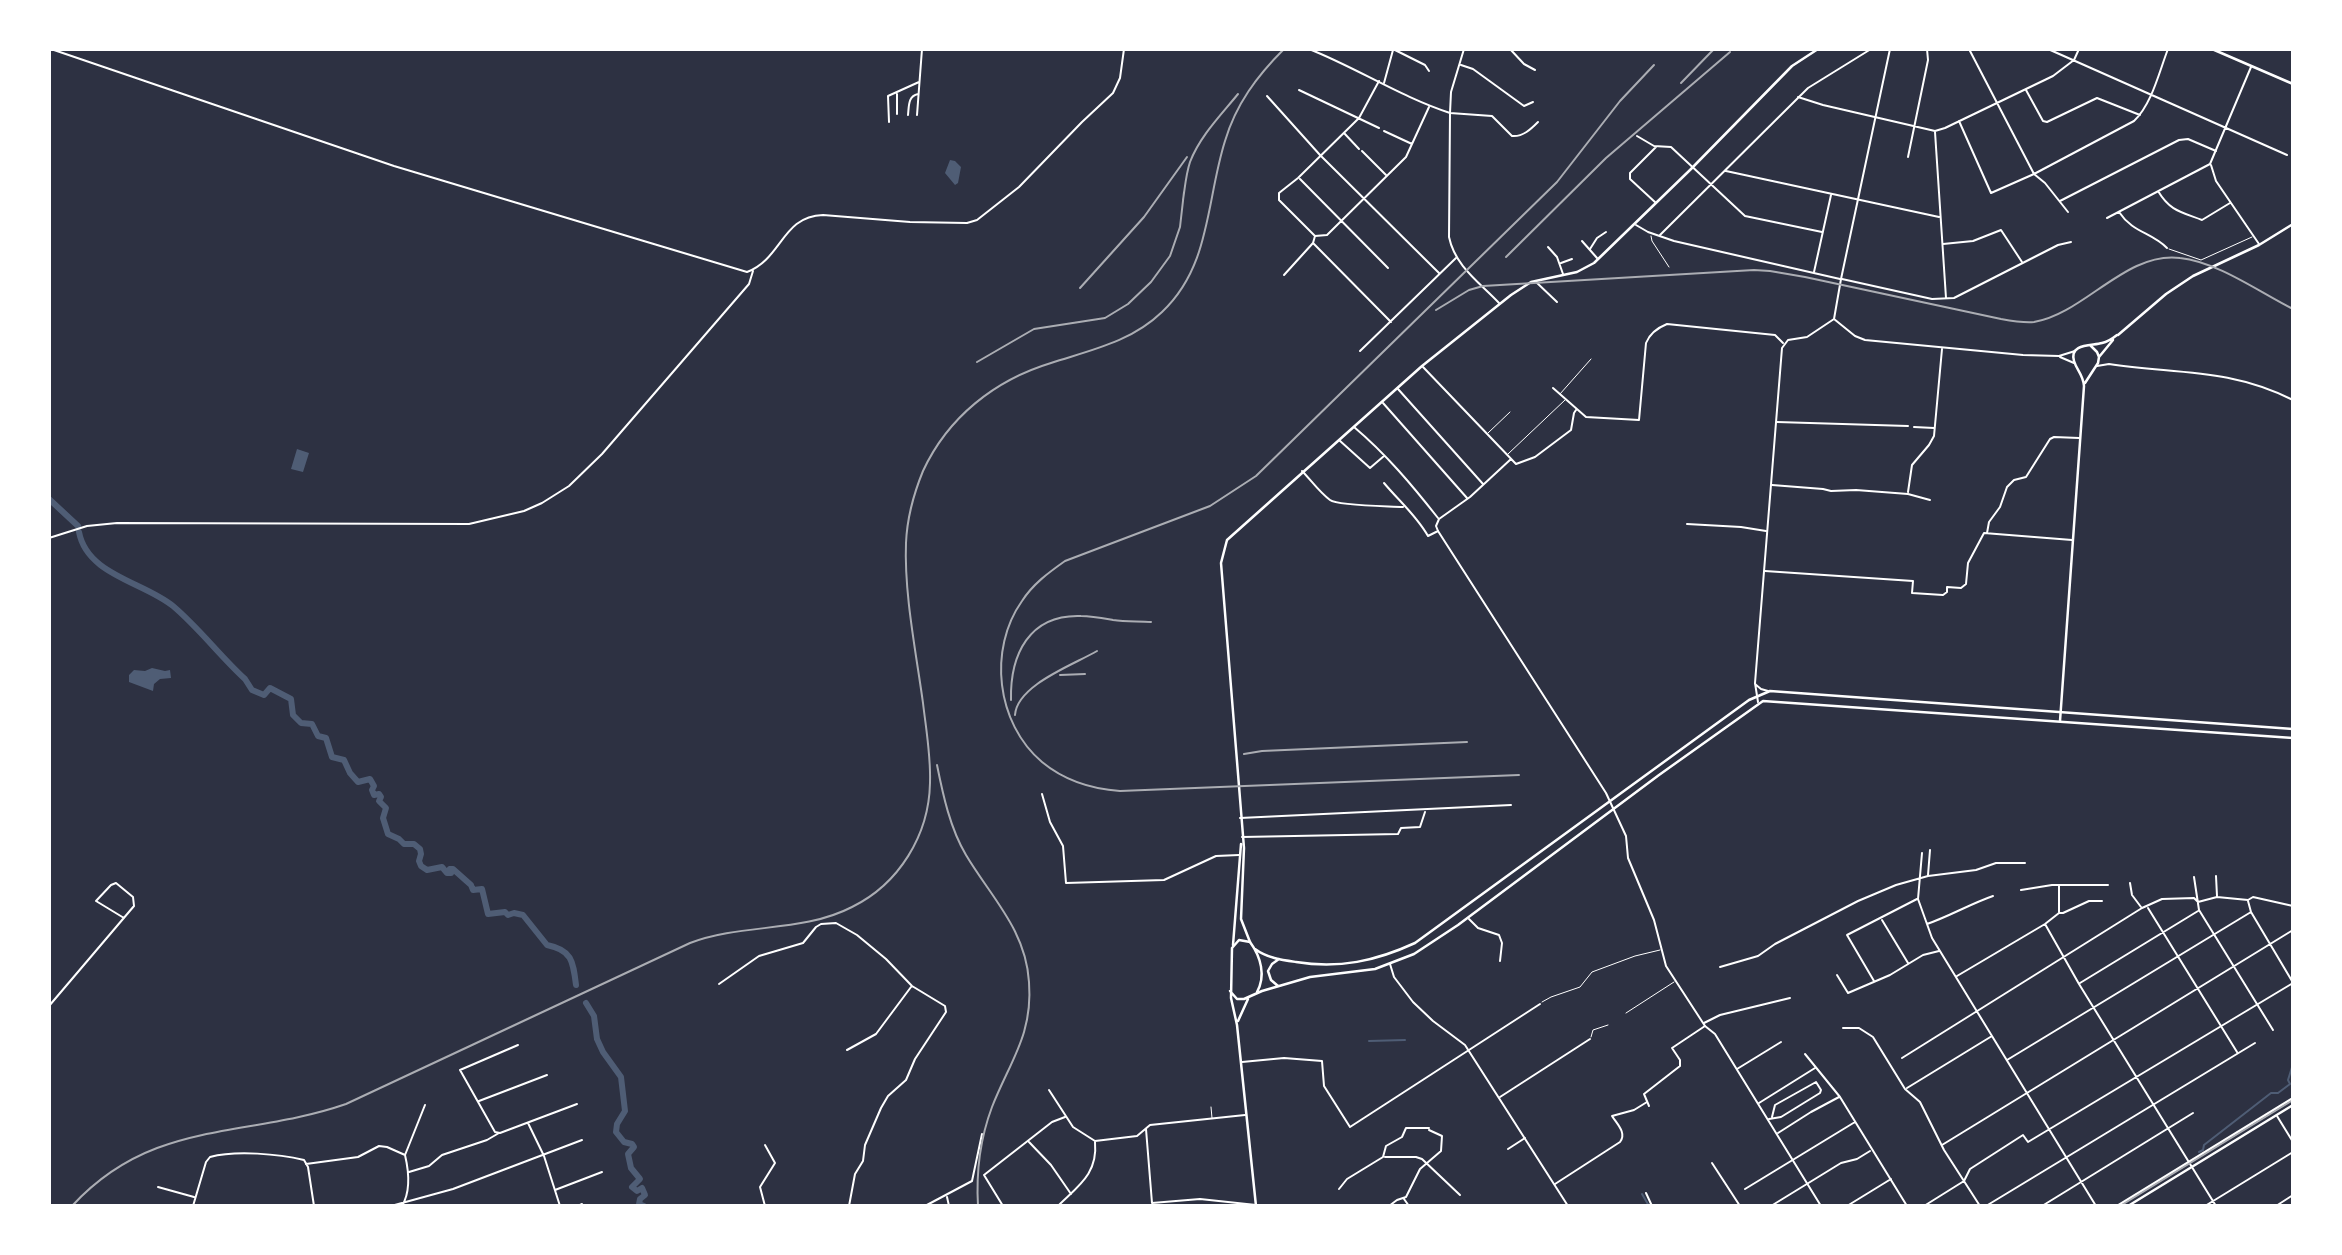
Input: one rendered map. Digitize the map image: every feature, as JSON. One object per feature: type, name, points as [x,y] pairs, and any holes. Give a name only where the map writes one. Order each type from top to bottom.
[{"type":"main road","points":[[1255,995],[1260,986],[1260,959],[1241,919],[1242,839],[1222,555],[1229,536],[1422,366],[1500,303],[1535,281],[1582,271],[1598,259],[1792,66],[1818,49]]},
{"type":"main road","points":[[2212,49],[2293,84]]},
{"type":"main road","points":[[2060,721],[2084,386],[2083,376],[2076,365],[2076,350],[2104,343],[2177,286],[2209,267],[2259,245],[2293,224]]},
{"type":"main road","points":[[2084,386],[2099,357],[2117,335]]},
{"type":"main road","points":[[2088,345],[2095,349],[2099,357]]},
{"type":"main road","points":[[2076,365],[2087,370],[2095,367]]},
{"type":"main road","points":[[1255,949],[1279,960],[1328,966],[1366,961],[1394,953],[1415,943],[1756,696],[1770,691],[2293,729]]},
{"type":"main road","points":[[1816,703],[1817,695]]},
{"type":"main road","points":[[1230,991],[1237,999],[1249,998],[1310,977],[1357,972],[1390,964],[1413,954],[1458,925],[1758,702],[1775,700],[2293,738]]},
{"type":"main road","points":[[1888,700],[1888,709]]},
{"type":"main road","points":[[1965,706],[1965,714]]},
{"type":"main road","points":[[2000,708],[2000,716]]},
{"type":"main road","points":[[2173,729],[2174,720]]},
{"type":"main road","points":[[2248,734],[2249,725]]},
{"type":"main road","points":[[1706,732],[1710,738]]},
{"type":"main road","points":[[1691,743],[1695,749]]},
{"type":"main road","points":[[1242,855],[1230,991],[1237,1025],[1256,1205]]},
{"type":"main road","points":[[1532,859],[1537,866]]},
{"type":"main road","points":[[1452,918],[1458,925]]},
{"type":"main road","points":[[1233,945],[1243,939],[1250,942]]},
{"type":"main road","points":[[1278,986],[1271,980],[1268,971],[1274,962],[1279,960]]},
{"type":"main road","points":[[1237,1025],[1249,998]]},
{"type":"main road","points":[[2117,1206],[2293,1098]]},
{"type":"main road","points":[[2128,1206],[2293,1105]]},
{"type":"street","points":[[51,49],[394,166],[747,272],[760,268],[789,229],[811,216],[921,222],[967,223],[977,220],[1019,187],[1113,93],[1120,78],[1124,49]]},
{"type":"street","points":[[917,115],[922,49]]},
{"type":"street","points":[[1309,49],[1430,106],[1450,113],[1492,116],[1512,136],[1517,137],[1538,122]]},
{"type":"street","points":[[1384,83],[1393,49],[1425,65],[1429,71]]},
{"type":"street","points":[[1464,49],[1451,92],[1449,237],[1456,258],[1500,303]]},
{"type":"street","points":[[1510,49],[1524,64],[1535,70]]},
{"type":"street","points":[[1659,236],[1798,97],[1818,81],[1871,49]]},
{"type":"street","points":[[1783,343],[1807,337],[1834,319],[1891,49]]},
{"type":"street","points":[[1908,158],[1928,60],[1927,49]]},
{"type":"street","points":[[1969,49],[2034,174],[2045,183],[2068,212]]},
{"type":"street","points":[[2048,49],[2287,155]]},
{"type":"street","points":[[1798,97],[1935,131],[2053,76],[2074,60],[2079,49]]},
{"type":"street","points":[[1959,121],[1991,193],[2115,132],[2140,115],[2168,49]]},
{"type":"street","points":[[1460,65],[1473,69],[1524,106],[1533,102]]},
{"type":"street","points":[[2106,218],[2210,164],[2252,66]]},
{"type":"street","points":[[1379,81],[1358,119],[1279,193],[1279,200],[1315,236],[1327,235],[1406,157],[1430,106]]},
{"type":"street","points":[[889,122],[888,96],[920,82]]},
{"type":"street","points":[[2026,89],[2043,121],[2047,122],[2097,98],[2140,115]]},
{"type":"street","points":[[1299,90],[1379,128]]},
{"type":"street","points":[[897,93],[897,114]]},
{"type":"street","points":[[908,115],[909,101],[919,94]]},
{"type":"street","points":[[1267,96],[1320,155],[1439,273]]},
{"type":"street","points":[[1384,131],[1412,145]]},
{"type":"street","points":[[1935,131],[1946,299]]},
{"type":"street","points":[[1343,133],[1386,176]]},
{"type":"street","points":[[1637,136],[1656,147],[1671,147],[1745,216],[1822,232]]},
{"type":"street","points":[[2059,201],[2179,140],[2188,139],[2216,151]]},
{"type":"street","points":[[1656,147],[1630,173],[1630,179],[1656,203]]},
{"type":"street","points":[[2210,164],[2216,181],[2259,245]]},
{"type":"street","points":[[1725,170],[1940,217]]},
{"type":"street","points":[[1298,178],[1388,268]]},
{"type":"street","points":[[2158,191],[2171,209],[2202,220],[2231,203]]},
{"type":"street","points":[[1814,273],[1831,194]]},
{"type":"street","points":[[2119,211],[2127,223],[2158,239],[2174,252],[2202,260],[2254,236]]},
{"type":"street","points":[[1634,224],[1659,236],[1718,253],[1932,299],[1955,298],[2058,245],[2071,242]]},
{"type":"street","points":[[1942,244],[1973,241],[2001,230],[2023,263]]},
{"type":"street","points":[[1590,249],[1597,238],[1606,232]]},
{"type":"street","points":[[1651,233],[1652,241],[1669,267]]},
{"type":"street","points":[[1284,275],[1313,243],[1315,236]]},
{"type":"street","points":[[1582,241],[1598,259]]},
{"type":"street","points":[[1313,243],[1391,322]]},
{"type":"street","points":[[1548,247],[1560,264],[1563,275]]},
{"type":"street","points":[[1360,351],[1456,258]]},
{"type":"street","points":[[1560,264],[1572,259]]},
{"type":"street","points":[[49,538],[86,526],[117,523],[469,524],[524,511],[569,486],[602,454],[749,284],[754,270]]},
{"type":"street","points":[[1535,281],[1557,302]]},
{"type":"street","points":[[1834,319],[1855,336],[1865,340],[2059,356],[2076,350]]},
{"type":"street","points":[[1553,388],[1586,417],[1639,420],[1646,344],[1653,332],[1667,324],[1775,335],[1783,343]]},
{"type":"street","points":[[1758,702],[1755,683],[1783,343]]},
{"type":"street","points":[[1908,494],[1912,465],[1934,436],[1942,348]]},
{"type":"street","points":[[2059,356],[2076,365]]},
{"type":"street","points":[[2099,357],[2109,364]]},
{"type":"street","points":[[1560,394],[1591,359]]},
{"type":"street","points":[[2095,367],[2109,364],[2227,376],[2265,387],[2293,400]]},
{"type":"street","points":[[1422,366],[1516,464],[1535,457],[1571,430],[1577,410]]},
{"type":"street","points":[[1397,388],[1483,485]]},
{"type":"street","points":[[1508,454],[1566,400]]},
{"type":"street","points":[[1382,402],[1468,499]]},
{"type":"street","points":[[1488,433],[1510,412]]},
{"type":"street","points":[[1776,422],[1908,426]]},
{"type":"street","points":[[1354,426],[1385,456],[1438,519]]},
{"type":"street","points":[[1914,427],[1934,428]]},
{"type":"street","points":[[1987,533],[1989,522],[2000,507],[2007,487],[2014,480],[2026,477],[2050,439],[2080,438]]},
{"type":"street","points":[[1338,439],[1370,468],[1385,456]]},
{"type":"street","points":[[1512,459],[1468,499],[1438,519],[1438,531],[1572,738],[1610,802],[1626,836],[1628,858],[1651,913],[1667,966],[1675,981],[1704,1025],[1715,1034],[1821,1206]]},
{"type":"street","points":[[1302,471],[1329,500],[1338,505],[1374,504],[1404,508]]},
{"type":"street","points":[[1384,482],[1404,508],[1418,519],[1428,536],[1438,531]]},
{"type":"street","points":[[1770,485],[1908,494],[1930,500]]},
{"type":"street","points":[[1687,523],[1767,531]]},
{"type":"street","points":[[1764,571],[1913,581],[1912,593],[1943,595],[1947,592],[1947,587],[1961,588],[1966,584],[1968,563],[1984,533],[2073,540]]},
{"type":"street","points":[[1755,683],[1761,689],[1770,691]]},
{"type":"street","points":[[1042,794],[1050,822],[1063,846],[1066,884],[1164,880],[1216,856],[1242,855]]},
{"type":"street","points":[[1240,818],[1511,805]]},
{"type":"street","points":[[1242,839],[1398,834],[1401,828],[1420,827],[1425,810]]},
{"type":"street","points":[[1928,876],[1930,850]]},
{"type":"street","points":[[1922,853],[1918,899],[1927,924],[1956,977],[2096,1206]]},
{"type":"street","points":[[1720,967],[1758,956],[1775,943],[1896,885],[1996,863],[2025,863]]},
{"type":"street","points":[[2216,876],[2217,897]]},
{"type":"street","points":[[2194,877],[2199,910],[2273,1030]]},
{"type":"street","points":[[49,1006],[124,918],[134,905],[133,897],[116,883],[111,884],[96,901],[124,918]]},
{"type":"street","points":[[2130,883],[2133,895],[2142,908]]},
{"type":"street","points":[[2021,890],[2108,885]]},
{"type":"street","points":[[2059,886],[2059,913]]},
{"type":"street","points":[[1927,924],[1993,896]]},
{"type":"street","points":[[2198,902],[2217,897],[2248,900],[2253,897],[2293,906]]},
{"type":"street","points":[[1902,1058],[2142,908],[2162,899],[2194,898],[2198,902]]},
{"type":"street","points":[[1874,981],[1847,935],[1918,899]]},
{"type":"street","points":[[1924,1206],[1964,1181],[1970,1169],[2023,1135],[2028,1142],[2293,982],[2250,912],[2248,900]]},
{"type":"street","points":[[1956,977],[2059,913],[2063,914],[2089,901],[2102,901]]},
{"type":"street","points":[[2147,907],[2237,1053]]},
{"type":"street","points":[[2079,984],[2199,910]]},
{"type":"street","points":[[2007,1060],[2250,912]]},
{"type":"street","points":[[1468,917],[1478,928],[1499,935],[1502,943],[1500,961]]},
{"type":"street","points":[[1882,919],[1908,963]]},
{"type":"street","points":[[719,984],[759,956],[803,943],[816,927],[830,922],[842,925],[857,935],[897,968],[912,986],[945,1006],[946,1012],[915,1059],[906,1080],[888,1096],[881,1108],[867,1138],[863,1161],[855,1174],[849,1206]]},
{"type":"street","points":[[2045,924],[2216,1206]]},
{"type":"street","points":[[1942,1145],[2293,930]]},
{"type":"street","points":[[1241,1063],[1284,1058],[1322,1061],[1324,1086],[1350,1127],[1551,997],[1580,987],[1592,972],[1662,949]]},
{"type":"street","points":[[1837,975],[1847,993],[1923,955],[1940,950]]},
{"type":"street","points":[[1390,964],[1394,977],[1413,1002],[1462,1042],[1568,1206]]},
{"type":"street","points":[[1626,1013],[1675,981]]},
{"type":"street","points":[[847,1050],[876,1034],[912,986]]},
{"type":"street","points":[[1555,1184],[1620,1142],[1623,1133],[1612,1116],[1648,1104],[1644,1094],[1680,1066],[1680,1060],[1672,1048],[1720,1015],[1790,998]]},
{"type":"street","points":[[1499,1097],[1590,1039],[1593,1030],[1608,1025]]},
{"type":"street","points":[[1843,1028],[1859,1028],[1873,1037],[1906,1089],[1920,1102],[1942,1145],[1980,1206]]},
{"type":"street","points":[[1906,1089],[1993,1035]]},
{"type":"street","points":[[1737,1069],[1781,1042]]},
{"type":"street","points":[[1986,1206],[2255,1043]]},
{"type":"street","points":[[500,1133],[495,1132],[460,1073],[461,1069],[518,1045]]},
{"type":"street","points":[[1805,1054],[1840,1097],[1907,1206]]},
{"type":"street","points":[[1758,1103],[1815,1068]]},
{"type":"street","points":[[477,1102],[547,1075]]},
{"type":"street","points":[[1768,1120],[1772,1117],[1776,1105],[1816,1082],[1820,1093],[1782,1117],[1772,1117]]},
{"type":"street","points":[[1049,1090],[1073,1126],[1095,1141],[1137,1136],[1150,1125],[1246,1115]]},
{"type":"street","points":[[1777,1134],[1840,1097]]},
{"type":"street","points":[[409,1172],[429,1166],[442,1155],[488,1140],[577,1104]]},
{"type":"street","points":[[402,1206],[407,1198],[409,1172],[405,1155],[425,1105]]},
{"type":"street","points":[[1211,1107],[1212,1119]]},
{"type":"street","points":[[2042,1206],[2193,1113]]},
{"type":"street","points":[[2276,1115],[2293,1142]]},
{"type":"street","points":[[1003,1206],[984,1175],[1052,1122],[1065,1117]]},
{"type":"street","points":[[1745,1189],[1855,1122]]},
{"type":"street","points":[[528,1123],[544,1156],[561,1206]]},
{"type":"street","points":[[1146,1128],[1151,1205],[1199,1199],[1256,1205]]},
{"type":"street","points":[[1383,1157],[1386,1146],[1403,1135],[1406,1128],[1428,1129],[1442,1136],[1441,1151],[1420,1169],[1404,1198],[1390,1206]]},
{"type":"street","points":[[925,1206],[972,1181],[982,1134]]},
{"type":"street","points":[[1508,1149],[1525,1138]]},
{"type":"street","points":[[391,1206],[453,1189],[582,1140]]},
{"type":"street","points":[[1028,1141],[1051,1165],[1071,1194]]},
{"type":"street","points":[[1058,1206],[1088,1176],[1096,1155],[1095,1141]]},
{"type":"street","points":[[765,1145],[775,1163],[760,1187],[765,1206]]},
{"type":"street","points":[[307,1165],[358,1157],[379,1146],[405,1155]]},
{"type":"street","points":[[1771,1206],[1841,1163],[1872,1150]]},
{"type":"street","points":[[2205,1206],[2293,1152]]},
{"type":"street","points":[[193,1206],[206,1162],[210,1157],[249,1154],[304,1160],[314,1206]]},
{"type":"street","points":[[1339,1189],[1347,1179],[1383,1157],[1416,1157],[1427,1163],[1460,1195]]},
{"type":"street","points":[[1712,1163],[1740,1206]]},
{"type":"street","points":[[555,1190],[602,1172]]},
{"type":"street","points":[[1847,1206],[1891,1179]]},
{"type":"street","points":[[158,1187],[195,1198]]},
{"type":"street","points":[[1646,1192],[1652,1206]]},
{"type":"street","points":[[2277,1206],[2293,1195]]},
{"type":"street","points":[[946,1196],[949,1206]]},
{"type":"street","points":[[1404,1198],[1409,1206]]},
{"type":"water","points":[[950,160],[961,167],[958,183],[955,185],[945,173]]},
{"type":"water","points":[[297,449],[309,453],[303,472],[291,469]]},
{"type":"water","points":[[152,668],[170,670],[171,678],[160,679],[154,684],[153,691],[129,682],[129,675],[134,670],[145,671]]},
{"type":"waterway","points":[[49,499],[78,526]]},
{"type":"waterway","points":[[79,532],[84,547],[93,558],[118,576],[173,606],[245,679],[252,690],[264,695],[270,688],[291,699],[293,715],[301,723],[312,724],[318,736],[326,738],[332,757],[344,760],[358,782],[370,779],[374,786],[374,795],[379,794],[379,801],[386,808],[383,818],[388,834],[404,844],[414,844],[420,849],[419,861],[427,870],[442,867],[447,873],[451,873],[450,869],[453,869],[473,890],[482,889],[488,914],[505,912],[508,915],[523,915],[547,945],[562,950],[570,958],[576,985]]},
{"type":"waterway","points":[[586,1003],[594,1016],[597,1039],[603,1052],[621,1077],[625,1111],[617,1124],[616,1132],[624,1142],[634,1147],[628,1154],[631,1168],[640,1179],[632,1187],[637,1191],[642,1188],[645,1195],[639,1204],[644,1206]]},
{"type":"waterway","points":[[1369,1041],[1405,1040]]},
{"type":"waterway","points":[[2199,1152],[2204,1145],[2271,1093],[2278,1093],[2290,1084],[2288,1080],[2293,1064]]},
{"type":"waterway","points":[[1642,1194],[1649,1206]]},
{"type":"tram line","points":[[2120,1206],[2293,1100]]},
{"type":"railway","points":[[72,1206],[103,1178],[135,1158],[168,1144],[309,1115],[346,1104],[690,943],[730,933],[813,921],[852,907],[884,885],[908,856],[917,839],[924,821],[930,783],[929,753],[911,623],[906,562],[909,515],[923,471],[946,434],[975,403],[992,390],[1030,370],[1124,338],[1150,322],[1178,294],[1198,254],[1225,141],[1235,115],[1256,80],[1284,49]]},
{"type":"railway","points":[[1681,83],[1714,49]]},
{"type":"railway","points":[[1506,257],[1606,158],[1730,52]]},
{"type":"railway","points":[[1519,775],[1120,791],[1089,786],[1069,779],[1042,762],[1027,746],[1015,727],[1006,707],[1002,685],[1004,641],[1011,620],[1026,595],[1041,579],[1065,561],[1210,506],[1256,476],[1557,182],[1620,101],[1654,65]]},
{"type":"railway","points":[[1183,200],[1194,152],[1211,126],[1238,94]]},
{"type":"railway","points":[[1080,288],[1144,217],[1187,157]]},
{"type":"railway","points":[[977,362],[1034,329],[1105,318],[1128,304],[1151,282],[1170,256],[1180,227],[1184,192]]},
{"type":"railway","points":[[1436,310],[1469,290],[1483,286],[1754,270],[1805,277],[2001,319],[2034,322],[2070,308],[2123,273],[2160,258],[2180,258],[2209,265],[2293,309]]},
{"type":"railway","points":[[1011,700],[1014,668],[1019,653],[1026,640],[1048,622],[1063,617],[1081,616],[1151,622]]},
{"type":"railway","points":[[1015,715],[1018,704],[1035,685],[1097,651]]},
{"type":"railway","points":[[1060,675],[1085,674]]},
{"type":"railway","points":[[1244,754],[1467,742]]},
{"type":"railway","points":[[937,765],[951,823],[966,855],[1014,930],[1026,963],[1029,982],[1024,1033],[984,1131],[978,1168],[978,1206]]}]
